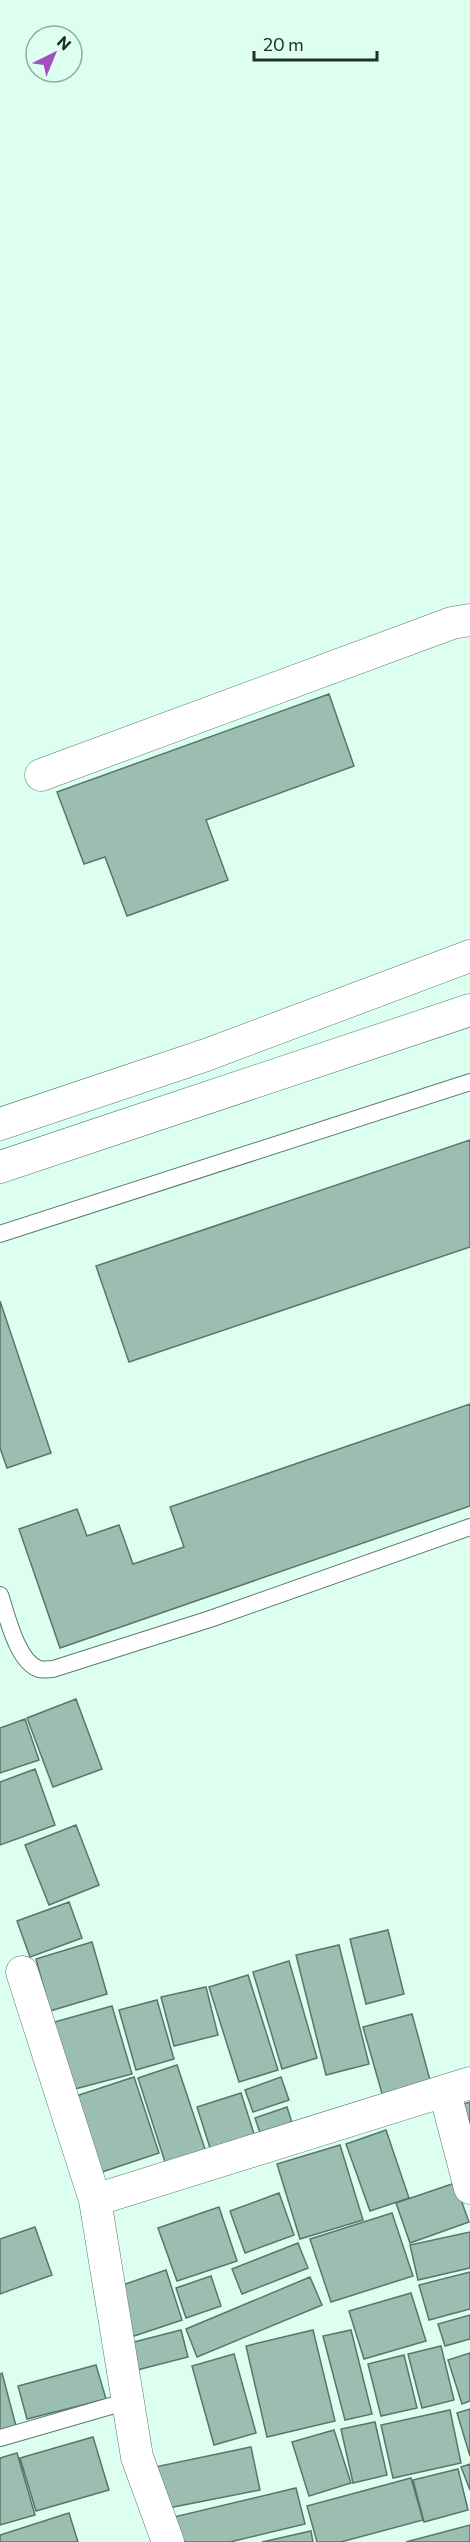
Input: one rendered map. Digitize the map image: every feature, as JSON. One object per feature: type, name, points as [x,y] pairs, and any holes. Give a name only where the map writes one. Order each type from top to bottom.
[{"type":"street","points":[[41,775],[452,623],[470,620]]},
{"type":"street","points":[[0,1124],[206,1055],[470,956]]},
{"type":"street","points":[[0,1167],[470,1010]]},
{"type":"street","points":[[22,1972],[95,2200],[137,2457],[168,2542]]},
{"type":"street","points":[[95,2200],[457,2088],[470,2188]]},
{"type":"lane","points":[[0,1234],[470,1082]]},
{"type":"lane","points":[[0,1595],[20,1652],[28,1662],[39,1669],[53,1669],[210,1619],[470,1527]]},
{"type":"lane","points":[[0,2438],[128,2401]]},
{"type":"building","points":[[329,694],[354,766],[206,820],[228,880],[127,916],[105,857],[84,864],[57,792]]},
{"type":"building","points":[[470,1140],[470,1247],[129,1362],[96,1266]]},
{"type":"building","points":[[0,1301],[51,1453],[7,1468],[0,1448]]},
{"type":"building","points":[[470,1404],[470,1506],[60,1648],[19,1529],[77,1509],[87,1536],[119,1525],[133,1564],[184,1547],[170,1507]]},
{"type":"building","points":[[76,1699],[102,1769],[53,1787],[27,1718]]},
{"type":"building","points":[[25,1719],[39,1760],[0,1773],[0,1728]]},
{"type":"building","points":[[35,1769],[55,1825],[0,1845],[0,1782]]},
{"type":"building","points":[[76,1825],[99,1885],[49,1905],[25,1845]]},
{"type":"building","points":[[69,1902],[82,1938],[30,1957],[17,1921]]},
{"type":"building","points":[[388,1930],[404,1994],[366,2004],[350,1939]]},
{"type":"building","points":[[92,1942],[107,1994],[50,2011],[36,1959]]},
{"type":"building","points":[[339,1945],[369,2064],[326,2075],[296,1955]]},
{"type":"building","points":[[289,1961],[317,2058],[282,2069],[253,1972]]},
{"type":"building","points":[[248,1975],[278,2070],[239,2082],[209,1987]]},
{"type":"building","points":[[206,1987],[218,2035],[174,2046],[161,1997]]},
{"type":"building","points":[[157,2000],[174,2059],[136,2070],[119,2010]]},
{"type":"building","points":[[112,2006],[132,2074],[71,2090],[51,2023]]},
{"type":"building","points":[[412,2014],[433,2091],[385,2104],[363,2027]]},
{"type":"building","points":[[177,2065],[206,2152],[166,2165],[138,2078]]},
{"type":"building","points":[[134,2077],[159,2153],[96,2174],[70,2098]]},
{"type":"building","points":[[281,2077],[289,2100],[253,2112],[245,2090]]},
{"type":"building","points":[[241,2093],[256,2140],[212,2154],[197,2107]]},
{"type":"building","points":[[470,2102],[470,2129],[455,2107]]},
{"type":"building","points":[[287,2107],[294,2129],[262,2139],[255,2118]]},
{"type":"building","points":[[386,2130],[409,2198],[370,2211],[346,2144]]},
{"type":"building","points":[[340,2145],[363,2220],[300,2239],[277,2164]]},
{"type":"building","points":[[455,2183],[469,2222],[410,2243],[396,2203]]},
{"type":"building","points":[[279,2193],[294,2235],[245,2253],[230,2211]]},
{"type":"building","points":[[219,2207],[237,2261],[177,2281],[158,2228]]},
{"type":"building","points":[[392,2213],[413,2276],[331,2302],[310,2239]]},
{"type":"building","points":[[35,2227],[52,2275],[0,2294],[0,2239]]},
{"type":"building","points":[[470,2232],[470,2268],[418,2280],[410,2245]]},
{"type":"building","points":[[298,2243],[308,2268],[242,2294],[232,2269]]},
{"type":"building","points":[[166,2270],[182,2320],[128,2338],[111,2289]]},
{"type":"building","points":[[470,2272],[470,2309],[429,2320],[419,2285]]},
{"type":"building","points":[[211,2276],[221,2306],[186,2318],[176,2288]]},
{"type":"building","points":[[310,2277],[322,2305],[197,2357],[186,2329]]},
{"type":"building","points":[[411,2293],[426,2341],[364,2359],[349,2311]]},
{"type":"building","points":[[470,2315],[470,2339],[445,2346],[438,2324]]},
{"type":"building","points":[[181,2330],[188,2357],[133,2371],[126,2344]]},
{"type":"building","points":[[313,2330],[335,2421],[267,2437],[246,2346]]},
{"type":"building","points":[[351,2330],[372,2414],[345,2420],[323,2336]]},
{"type":"building","points":[[441,2346],[454,2400],[422,2408],[408,2354]]},
{"type":"building","points":[[470,2353],[470,2401],[462,2404],[448,2360]]},
{"type":"building","points":[[234,2354],[256,2433],[214,2445],[192,2366]]},
{"type":"building","points":[[404,2355],[417,2408],[381,2416],[368,2364]]},
{"type":"building","points":[[96,2365],[106,2399],[27,2419],[18,2386]]},
{"type":"building","points":[[2,2373],[16,2426],[0,2430],[0,2374]]},
{"type":"building","points":[[470,2409],[470,2456],[457,2413]]},
{"type":"building","points":[[450,2410],[461,2463],[393,2478],[381,2425]]},
{"type":"building","points":[[375,2422],[387,2475],[353,2483],[341,2429]]},
{"type":"building","points":[[334,2430],[351,2483],[309,2496],[292,2442]]},
{"type":"building","points":[[93,2437],[109,2490],[36,2511],[20,2458]]},
{"type":"building","points":[[251,2447],[260,2490],[163,2509],[155,2467]]},
{"type":"building","points":[[17,2453],[35,2515],[0,2525],[0,2458]]},
{"type":"building","points":[[470,2464],[470,2490],[461,2467]]},
{"type":"building","points":[[458,2469],[468,2510],[424,2522],[413,2480]]},
{"type":"building","points":[[411,2478],[423,2520],[341,2542],[317,2542],[307,2506]]},
{"type":"building","points":[[296,2488],[305,2524],[230,2542],[180,2542],[174,2517]]},
{"type":"building","points":[[69,2513],[78,2542],[0,2542],[0,2535]]},
{"type":"building","points":[[470,2525],[470,2542],[406,2542]]},
{"type":"building","points":[[311,2531],[313,2542],[262,2542]]}]
